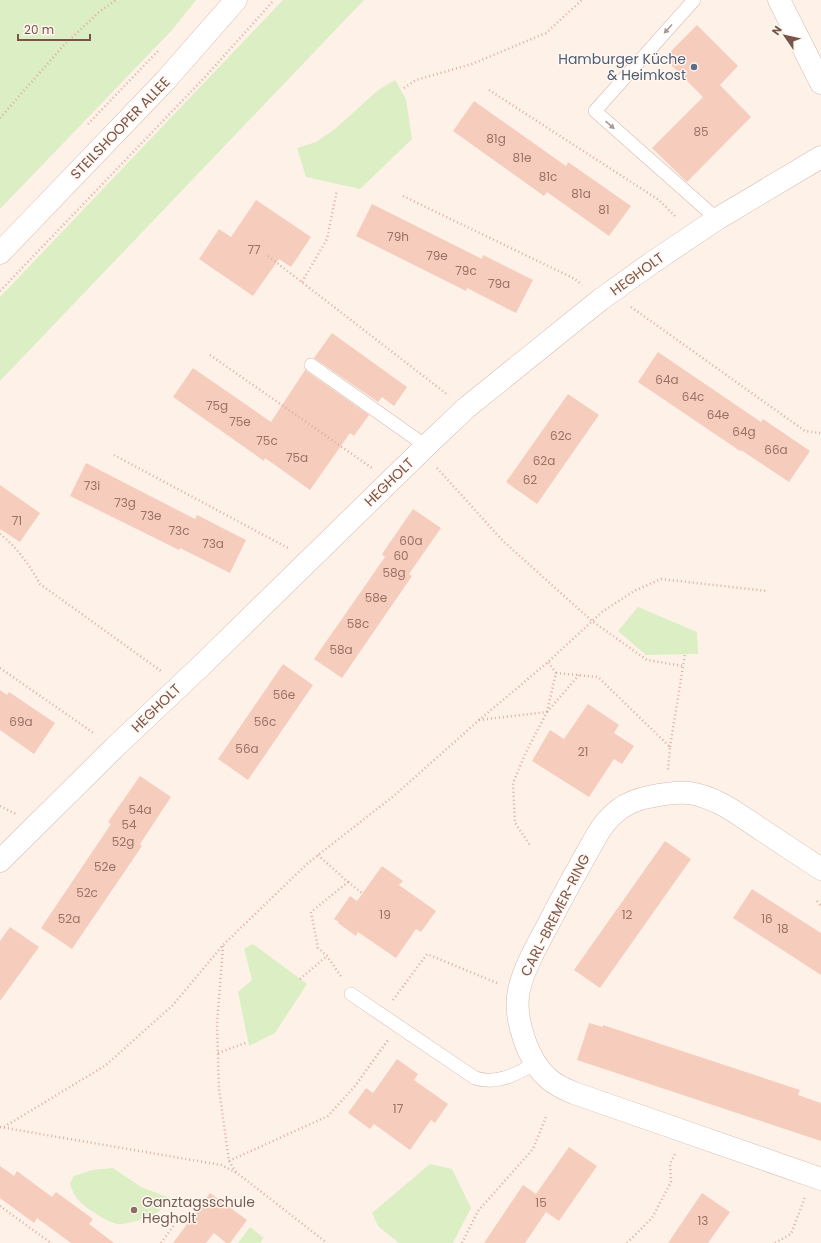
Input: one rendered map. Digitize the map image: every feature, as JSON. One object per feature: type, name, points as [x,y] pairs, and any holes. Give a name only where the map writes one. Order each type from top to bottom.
[{"type":"street","name":"STEILSHOOPER ALLEE","points":[[0,253],[165,81],[236,0]]},
{"type":"street","points":[[779,0],[821,84]]},
{"type":"street","name":"HEGHOLT","points":[[0,861],[114,748],[430,455],[466,408],[600,300],[717,219],[821,157]]},
{"type":"street","name":"CARL-BREMER-RING","points":[[817,1177],[565,1089],[549,1079],[536,1063],[524,1041],[520,1028],[517,1000],[518,990],[523,976],[542,936],[603,824],[619,809],[629,803],[641,798],[664,794],[688,793],[700,796],[725,806],[821,869]]},
{"type":"lane","points":[[694,0],[595,111],[717,219]]},
{"type":"lane","points":[[311,364],[430,455]]},
{"type":"lane","points":[[352,994],[475,1078],[482,1080],[497,1080],[521,1072],[536,1063]]},
{"type":"path","points":[[110,0],[115,1]]},
{"type":"path","points":[[0,291],[206,76],[274,0]]},
{"type":"path","points":[[404,88],[416,80],[472,64],[546,33],[582,0]]},
{"type":"path","points":[[0,118],[64,45],[99,12],[115,1]]},
{"type":"path","points":[[87,126],[158,51]]},
{"type":"path","points":[[489,90],[659,200],[678,220]]},
{"type":"path","points":[[302,282],[327,239],[338,190]]},
{"type":"path","points":[[403,196],[574,279],[585,288]]},
{"type":"path","points":[[268,256],[451,397]]},
{"type":"path","points":[[627,304],[805,431],[821,433]]},
{"type":"path","points":[[210,355],[374,469]]},
{"type":"path","points":[[114,455],[290,550]]},
{"type":"path","points":[[430,455],[503,541],[592,621],[647,660],[683,666]]},
{"type":"path","points":[[0,534],[10,542],[32,570],[40,584],[114,636],[163,673]]},
{"type":"path","points":[[2,1127],[106,1065],[173,1004],[223,945],[308,863],[396,794],[478,721],[548,662],[602,612],[634,591],[661,579],[767,591]]},
{"type":"path","points":[[664,794],[684,654]]},
{"type":"path","points":[[548,662],[556,673],[598,677],[670,747]]},
{"type":"path","points":[[0,668],[99,737]]},
{"type":"path","points":[[547,712],[556,673]]},
{"type":"path","points":[[530,845],[515,823],[513,783],[526,752],[547,712],[579,675]]},
{"type":"path","points":[[478,721],[547,712]]},
{"type":"path","points":[[0,806],[18,816]]},
{"type":"path","points":[[318,856],[362,893]]},
{"type":"path","points":[[348,882],[310,912],[318,948],[327,956],[352,994]]},
{"type":"path","points":[[817,901],[821,906]]},
{"type":"path","points":[[223,945],[217,1024],[219,1089],[229,1161],[237,1173]]},
{"type":"path","points":[[383,1015],[427,954],[502,985],[518,990]]},
{"type":"path","points":[[300,979],[327,956]]},
{"type":"path","points":[[229,1161],[328,1116],[355,1086],[399,1026]]},
{"type":"path","points":[[218,1053],[248,1042]]},
{"type":"path","points":[[462,1243],[478,1210],[533,1149],[546,1117]]},
{"type":"path","points":[[2,1127],[221,1166],[237,1173],[327,1243]]},
{"type":"path","points":[[627,1243],[652,1218],[671,1182],[670,1164],[686,1132]]},
{"type":"path","points":[[776,1243],[791,1234],[817,1177]]},
{"type":"path","points":[[0,1206],[51,1243]]},
{"type":"path","points":[[161,1243],[180,1217]]},
{"type":"green space","points":[[0,0],[196,0],[172,30],[0,209]]},
{"type":"green space","points":[[283,0],[364,0],[0,381],[0,297]]},
{"type":"green space","points":[[395,80],[406,99],[412,139],[360,189],[306,177],[297,148],[316,142],[335,129],[377,91]]},
{"type":"green space","points":[[638,607],[697,632],[698,654],[646,655],[618,631]]},
{"type":"green space","points":[[253,944],[307,984],[275,1033],[249,1046],[238,992],[252,980],[244,949]]},
{"type":"green space","points":[[430,1164],[452,1169],[471,1208],[453,1243],[399,1243],[378,1226],[372,1213]]},
{"type":"green space","points":[[113,1168],[141,1187],[170,1198],[159,1211],[138,1221],[117,1224],[105,1219],[82,1204],[73,1192],[70,1183],[74,1176],[92,1170]]},
{"type":"green space","points":[[250,1227],[264,1238],[260,1243],[238,1243]]},
{"type":"building","points":[[697,25],[738,66],[720,85],[751,117],[687,182],[652,148],[703,97],[664,58]]},
{"type":"building","points":[[474,101],[566,166],[568,162],[631,206],[609,236],[547,192],[544,196],[453,131]]},
{"type":"building","points":[[256,200],[311,237],[291,267],[279,259],[253,296],[199,259],[219,229],[231,237]]},
{"type":"building","points":[[372,204],[482,259],[483,255],[533,280],[516,313],[467,288],[466,291],[356,236]]},
{"type":"building","points":[[332,333],[407,387],[394,406],[382,397],[378,402],[314,358]]},
{"type":"building","points":[[658,352],[761,422],[763,419],[810,451],[789,482],[741,450],[740,451],[638,382]]},
{"type":"building","points":[[193,368],[271,422],[305,370],[369,415],[354,436],[350,433],[310,490],[265,458],[264,461],[173,397]]},
{"type":"building","points":[[568,394],[599,415],[537,504],[506,482]]},
{"type":"building","points":[[86,463],[195,519],[197,515],[246,540],[230,573],[180,548],[179,550],[70,496]]},
{"type":"building","points":[[0,485],[40,513],[20,542],[0,529]]},
{"type":"building","points":[[413,509],[441,528],[409,574],[412,576],[342,678],[314,659],[385,557],[382,554]]},
{"type":"building","points":[[283,664],[313,685],[248,780],[218,759]]},
{"type":"building","points":[[0,690],[7,695],[9,692],[55,723],[34,754],[0,730]]},
{"type":"building","points":[[588,704],[619,725],[614,733],[634,746],[622,764],[614,759],[589,797],[532,761],[550,730],[564,739]]},
{"type":"building","points":[[140,776],[171,797],[140,844],[142,846],[72,949],[41,928],[111,824],[108,822]]},
{"type":"building","points":[[665,841],[691,859],[600,988],[574,970]]},
{"type":"building","points":[[382,866],[403,881],[399,885],[436,911],[421,932],[416,929],[396,958],[358,932],[356,936],[334,919],[350,896],[357,901]]},
{"type":"building","points":[[752,889],[821,933],[821,975],[733,918]]},
{"type":"building","points":[[10,927],[39,947],[0,1001],[0,941]]},
{"type":"building","points":[[589,1023],[603,1027],[603,1025],[800,1090],[798,1095],[821,1103],[821,1141],[577,1060]]},
{"type":"building","points":[[397,1059],[418,1074],[414,1080],[448,1104],[435,1123],[431,1120],[410,1150],[374,1124],[370,1129],[348,1113],[366,1088],[373,1093]]},
{"type":"building","points":[[569,1147],[597,1166],[559,1221],[546,1212],[525,1243],[484,1243],[523,1185],[536,1194]]},
{"type":"building","points":[[0,1166],[14,1176],[17,1171],[52,1197],[56,1192],[93,1219],[89,1224],[114,1243],[71,1243],[37,1218],[34,1223],[0,1198]]},
{"type":"building","points":[[210,1193],[247,1220],[230,1243],[226,1243],[214,1233],[206,1243],[173,1243]]},
{"type":"building","points":[[702,1193],[730,1212],[708,1243],[668,1243]]},
{"type":"place","name":"Hamburger Küche & Heimkost","points":[[694,67]]},
{"type":"place","name":"Ganztagsschule Hegholt","points":[[134,1210]]}]
